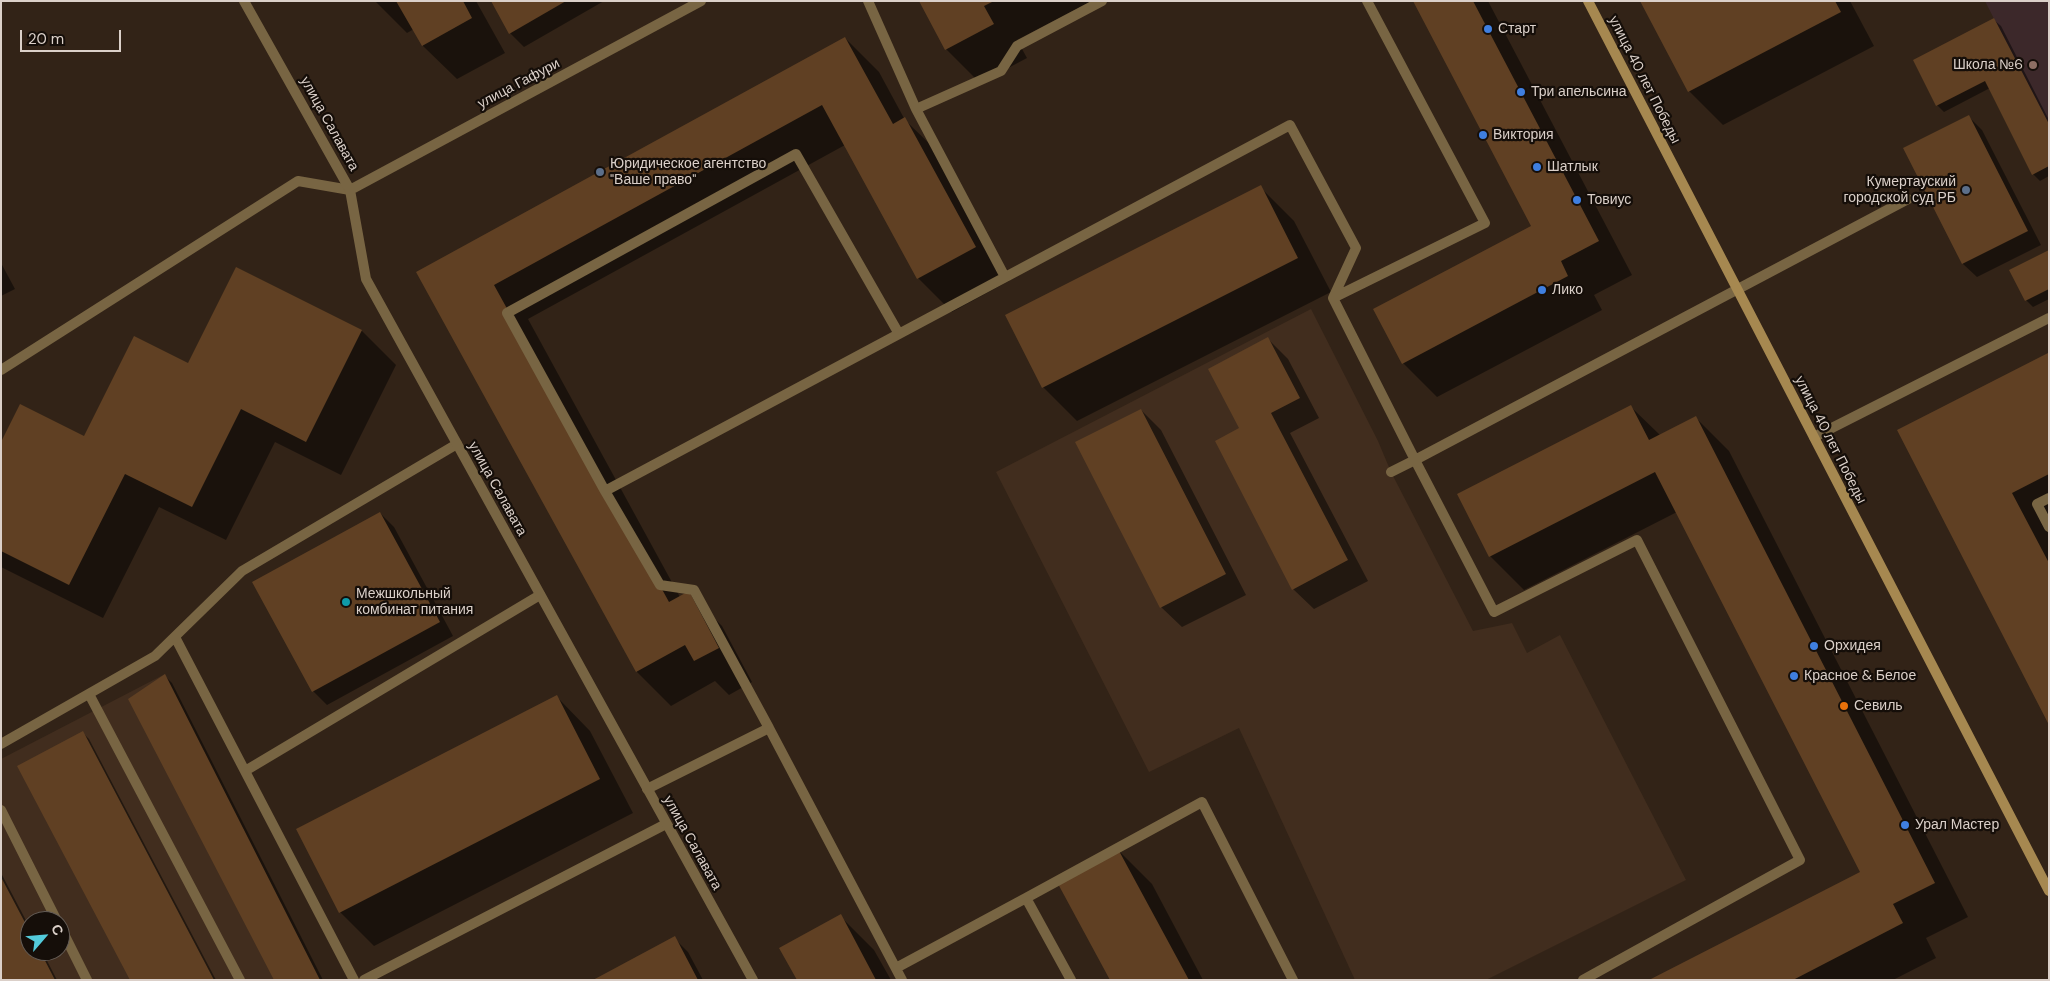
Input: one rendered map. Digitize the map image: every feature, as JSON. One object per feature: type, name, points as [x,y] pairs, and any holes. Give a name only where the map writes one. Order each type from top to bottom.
[{"type":"main road","name":"улица 40 лет Победы","points":[[1588,1],[2049,891]]},
{"type":"street","name":"улица Салавата","points":[[244,1],[350,190],[366,279],[753,980]]},
{"type":"street","name":"улица Гафури","points":[[350,190],[701,1]]},
{"type":"street","points":[[868,1],[916,109],[1005,277]]},
{"type":"street","points":[[916,109],[1001,71],[1017,46],[1102,1]]},
{"type":"street","points":[[1333,298],[1485,223],[1368,1]]},
{"type":"street","points":[[605,491],[1290,125],[1356,248],[1333,298]]},
{"type":"street","points":[[899,334],[796,154],[507,313],[605,491],[660,585],[694,590],[902,980]]},
{"type":"street","points":[[1,370],[298,181],[350,190]]},
{"type":"street","points":[[1391,472],[1736,288],[1908,199]]},
{"type":"street","points":[[1333,298],[1494,612],[1637,540],[1800,860],[1583,980]]},
{"type":"street","points":[[1814,438],[2049,318]]},
{"type":"street","points":[[1,744],[155,656],[242,571],[457,444]]},
{"type":"street","points":[[2049,498],[2037,504],[2049,527]]},
{"type":"street","points":[[245,770],[540,595]]},
{"type":"street","points":[[175,637],[354,980]]},
{"type":"street","points":[[90,694],[240,980]]},
{"type":"street","points":[[647,789],[769,728]]},
{"type":"street","points":[[896,968],[1202,802],[1293,980]]},
{"type":"street","points":[[1,810],[53,911]]},
{"type":"street","points":[[364,980],[666,824]]},
{"type":"street","points":[[1026,898],[1071,980]]},
{"type":"street","points":[[70,946],[87,980]]},
{"type":"shaded area","name":"Школа №6","points":[[1985,1],[2049,1],[2049,128]]},
{"type":"shaded area","points":[[1311,309],[1378,441],[1391,472],[1473,631],[1512,623],[1527,653],[1560,635],[1686,880],[1486,980],[1355,980],[1239,728],[1149,772],[996,472]]},
{"type":"shaded area","points":[[165,674],[320,980],[1,980],[1,759]]},
{"type":"building","points":[[396,1],[463,1],[472,18],[422,46]]},
{"type":"building","points":[[491,1],[566,1],[509,34]]},
{"type":"building","points":[[919,1],[994,1],[984,6],[994,24],[945,50]]},
{"type":"building","points":[[1413,1],[1473,1],[1599,241],[1561,261],[1568,276],[1402,364],[1373,309],[1531,226]]},
{"type":"building","points":[[1640,1],[1835,1],[1841,12],[1688,92]]},
{"type":"building","points":[[1994,18],[2049,124],[2049,166],[2032,175],[1985,81],[1936,106],[1913,60]]},
{"type":"building","points":[[845,37],[893,124],[905,117],[976,247],[917,279],[822,105],[494,285],[669,602],[689,591],[719,648],[694,661],[685,645],[636,672],[416,272]]},
{"type":"building","name":"Кумертауский городской суд РБ","points":[[1969,115],[2028,231],[1962,264],[1903,148]]},
{"type":"building","points":[[1261,185],[1298,258],[1042,388],[1005,315]]},
{"type":"building","points":[[2049,250],[2049,289],[2025,301],[2009,270]]},
{"type":"building","points":[[236,267],[362,330],[306,442],[241,409],[192,507],[125,474],[69,585],[1,551],[1,442],[20,404],[84,436],[134,336],[188,363]]},
{"type":"building","points":[[1268,337],[1300,398],[1271,413],[1348,560],[1292,590],[1215,441],[1239,428],[1208,369]]},
{"type":"building","points":[[2048,353],[2049,474],[2012,493],[2049,563],[2049,725],[1897,430]]},
{"type":"building","name":"Красное & Белое","points":[[1631,405],[1649,440],[1696,416],[1935,883],[1893,904],[1903,923],[1793,980],[1649,980],[1860,872],[1655,472],[1489,557],[1457,494]]},
{"type":"building","points":[[1141,409],[1226,574],[1160,608],[1075,442]]},
{"type":"building","name":"Межшкольный комбинат питания","points":[[380,512],[440,622],[312,692],[252,582]]},
{"type":"building","points":[[165,674],[320,980],[274,980],[128,699]]},
{"type":"building","points":[[557,695],[600,779],[339,913],[296,829]]},
{"type":"building","points":[[83,731],[214,980],[130,980],[17,766]]},
{"type":"building","points":[[1118,849],[1189,980],[1110,980],[1057,882]]},
{"type":"building","points":[[1,877],[20,913],[20,961],[45,961],[55,980],[1,980]]},
{"type":"building","points":[[841,914],[876,980],[797,980],[779,948]]},
{"type":"building","points":[[675,936],[698,980],[593,980]]},
{"type":"place","name":"Старт","points":[[1488,29]]},
{"type":"place","name":"Школа №6","points":[[2033,65]]},
{"type":"place","name":"Три апельсина","points":[[1521,92]]},
{"type":"place","name":"Виктория","points":[[1483,135]]},
{"type":"place","name":"Шатлык","points":[[1537,167]]},
{"type":"place","name":"Юридическое агентство \"Ваше право\"","points":[[600,172]]},
{"type":"place","name":"Кумертауский городской суд РБ","points":[[1966,190]]},
{"type":"place","name":"Товиус","points":[[1577,200]]},
{"type":"place","name":"Лико","points":[[1542,290]]},
{"type":"place","name":"Межшкольный комбинат питания","points":[[346,602]]},
{"type":"place","name":"Орхидея","points":[[1814,646]]},
{"type":"place","name":"Красное & Белое","points":[[1794,676]]},
{"type":"place","name":"Севиль","points":[[1844,706]]},
{"type":"place","name":"Урал Мастер","points":[[1905,825]]}]
